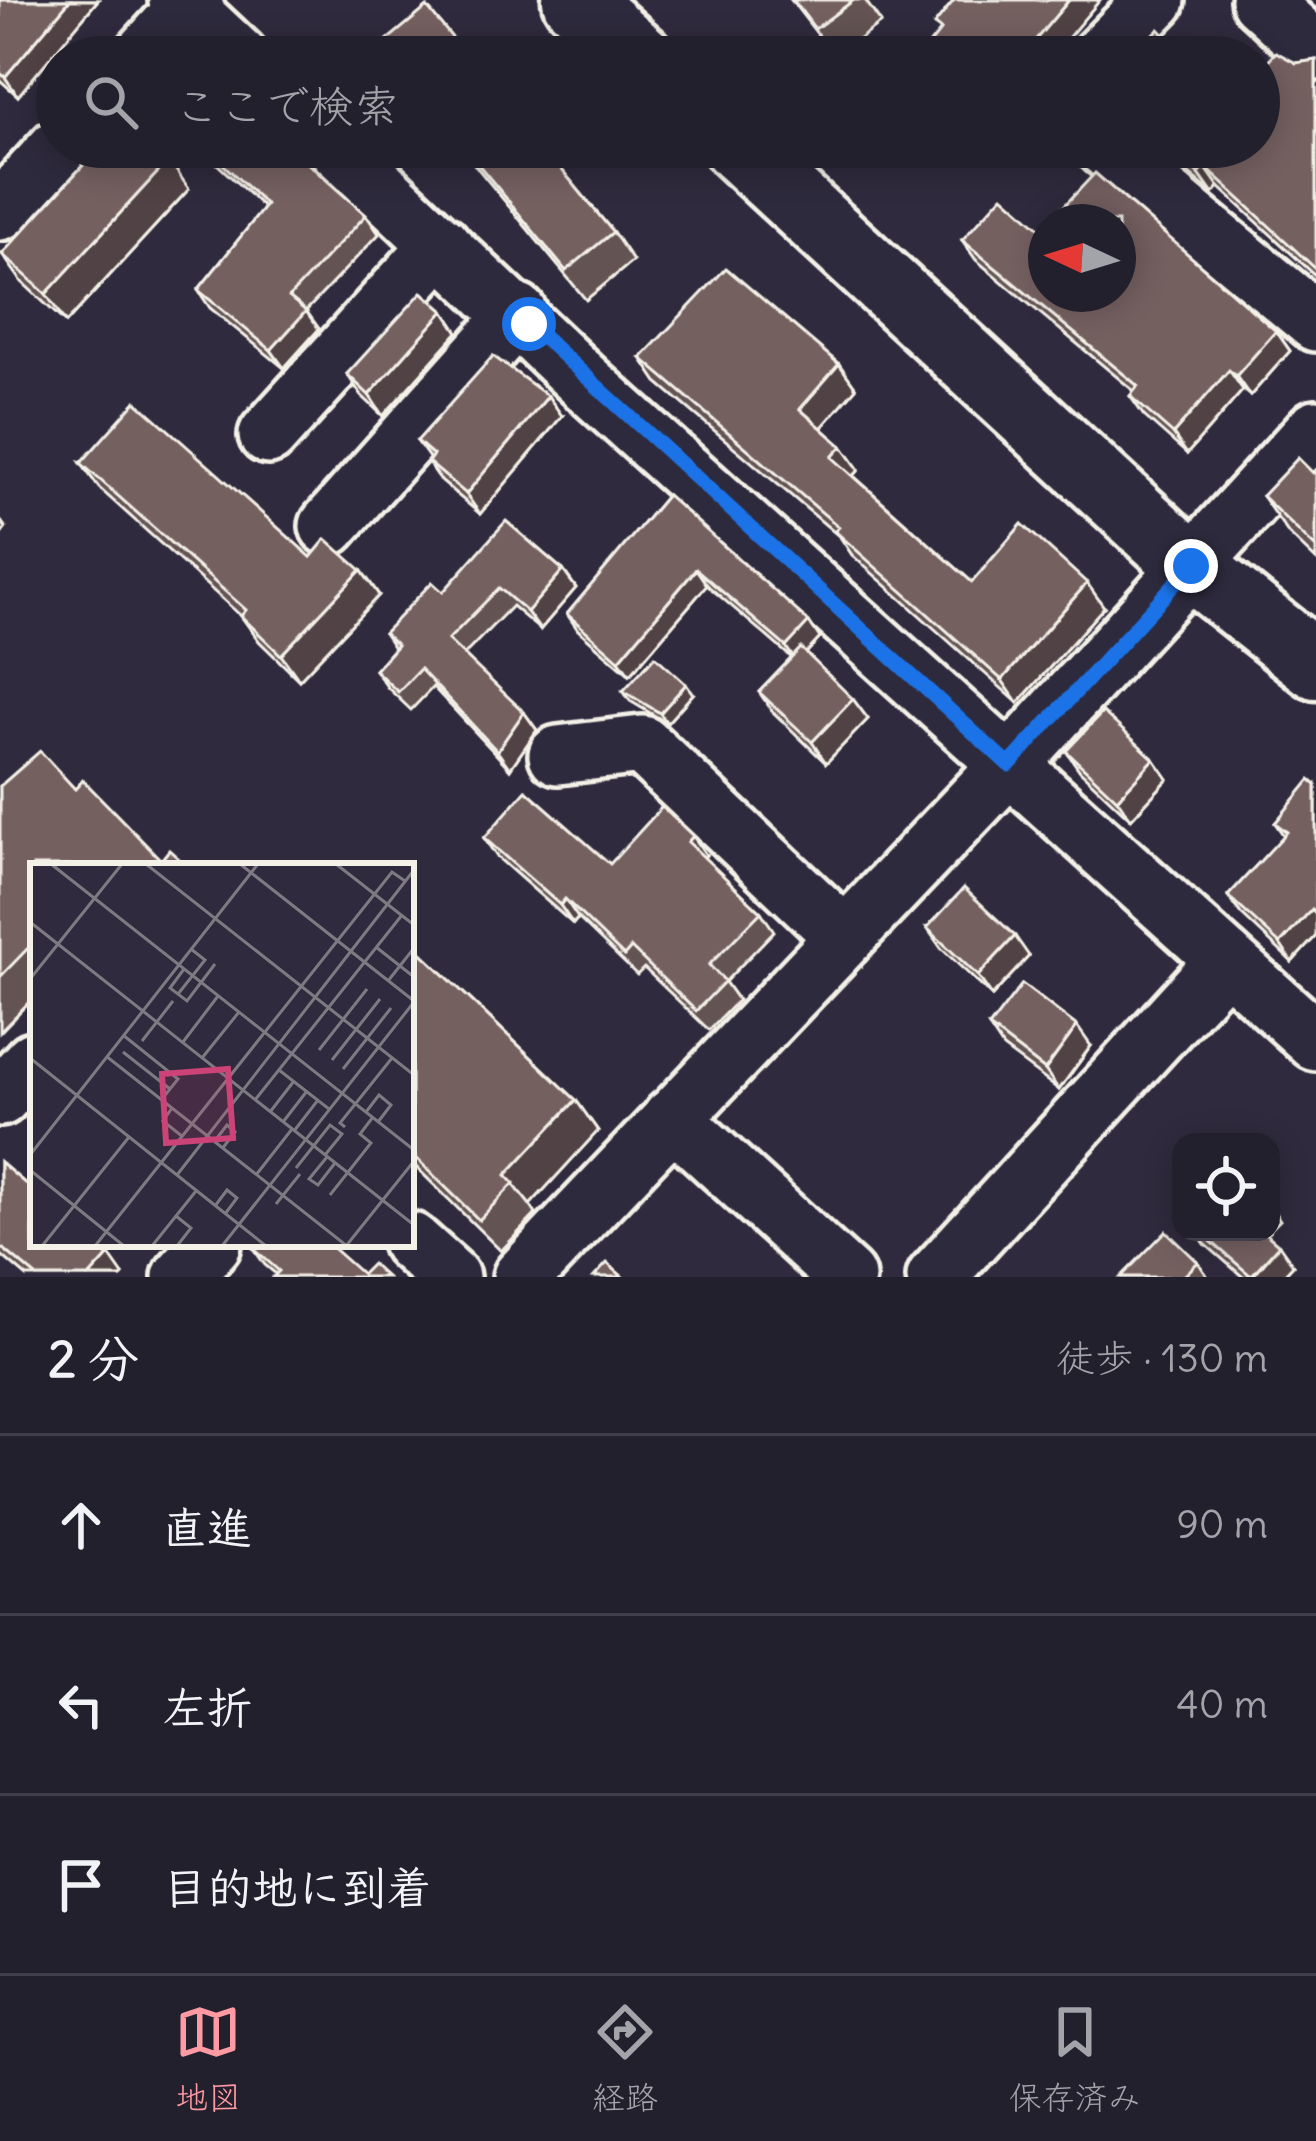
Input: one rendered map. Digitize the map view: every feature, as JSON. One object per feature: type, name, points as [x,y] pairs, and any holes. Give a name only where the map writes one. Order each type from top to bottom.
[{"type":"street","points":[[577,0],[617,36]]},
{"type":"street","points":[[1120,36],[1156,0]]},
{"type":"street","points":[[1260,0],[1316,51]]},
{"type":"street","points":[[159,36],[186,3],[218,36]]},
{"type":"street","points":[[0,211],[40,168]]},
{"type":"street","points":[[360,168],[586,382],[1316,1042]]},
{"type":"street","points":[[760,168],[1191,566],[1316,665]]},
{"type":"street","points":[[1130,168],[1316,322]]},
{"type":"street","points":[[268,435],[441,244]]},
{"type":"street","points":[[329,526],[518,314]]},
{"type":"street","points":[[521,1277],[1009,765],[1316,428]]},
{"type":"street","points":[[558,755],[642,745],[845,938]]},
{"type":"street","points":[[935,1277],[1226,960]]},
{"type":"street","points":[[0,1097],[30,1063]]},
{"type":"street","points":[[672,1118],[846,1277]]},
{"type":"street","points":[[414,1245],[450,1277]]},
{"type":"street","points":[[182,1277],[209,1247]]},
{"type":"building","points":[[0,0],[70,0],[5,77],[0,73]]},
{"type":"building","points":[[793,0],[854,0],[815,29]]},
{"type":"building","points":[[954,0],[1069,0],[1039,36],[936,36],[941,30],[934,25]]},
{"type":"building","points":[[427,7],[451,36],[392,36]]},
{"type":"building","points":[[1280,54],[1296,63],[1316,60],[1316,269],[1206,168],[1280,168]]},
{"type":"building","points":[[81,168],[162,168],[46,294],[2,254]]},
{"type":"building","points":[[227,168],[313,168],[366,215],[289,297],[306,311],[271,350],[198,290],[266,205]]},
{"type":"building","points":[[481,168],[560,168],[613,232],[566,271]]},
{"type":"building","points":[[1095,173],[1131,204],[1066,204]]},
{"type":"building","points":[[1003,195],[1028,217],[1028,295],[962,240]]},
{"type":"building","points":[[1136,209],[1276,331],[1236,376],[1229,370],[1173,434],[1130,396],[1138,386],[1049,312],[1136,312]]},
{"type":"building","points":[[726,268],[839,364],[800,409],[842,446],[832,457],[972,582],[1022,524],[1087,583],[1002,680],[835,531],[839,527],[641,358]]},
{"type":"building","points":[[422,292],[444,311],[369,395],[347,374]]},
{"type":"building","points":[[493,356],[548,396],[466,494],[428,462],[433,455],[417,441]]},
{"type":"building","points":[[136,401],[311,557],[326,539],[361,570],[281,655],[241,616],[246,610],[81,463]]},
{"type":"building","points":[[1298,458],[1313,473],[1316,470],[1316,548],[1262,496]]},
{"type":"building","points":[[667,495],[809,622],[786,647],[696,569],[619,660],[567,614]]},
{"type":"building","points":[[506,521],[563,570],[527,612],[499,588],[448,640],[524,712],[497,751],[420,669],[398,692],[375,670],[397,645],[384,633],[432,582],[443,592]]},
{"type":"building","points":[[801,648],[853,699],[812,742],[759,692]]},
{"type":"building","points":[[655,656],[686,684],[660,713],[623,691]]},
{"type":"building","points":[[1103,712],[1154,759],[1117,799],[1066,751]]},
{"type":"building","points":[[40,751],[75,789],[83,780],[161,860],[169,850],[184,863],[30,863],[30,946],[0,977],[0,786]]},
{"type":"building","points":[[1310,780],[1316,785],[1316,912],[1312,909],[1280,944],[1228,896],[1287,832],[1275,823]]},
{"type":"building","points":[[526,790],[610,864],[662,807],[693,836],[688,842],[761,912],[709,965],[725,981],[696,1011],[631,948],[624,956],[565,899],[560,905],[484,838]]},
{"type":"building","points":[[964,888],[1015,936],[978,976],[927,928]]},
{"type":"building","points":[[414,946],[576,1100],[506,1175],[514,1183],[479,1220],[414,1156]]},
{"type":"building","points":[[1022,984],[1077,1026],[1045,1070],[989,1027]]},
{"type":"building","points":[[0,1162],[30,1187],[30,1247],[100,1247],[109,1255],[89,1277],[37,1277],[0,1246]]},
{"type":"building","points":[[1166,1231],[1198,1262],[1183,1277],[1121,1277]]},
{"type":"building","points":[[1210,1241],[1274,1241],[1279,1245],[1251,1276]]},
{"type":"building","points":[[331,1247],[362,1274],[372,1264],[386,1277],[273,1277],[279,1271],[253,1248]]},
{"type":"building","points":[[607,1263],[623,1277],[594,1277]]},
{"type":"route","points":[[529,324],[586,382],[1009,765],[1191,566]]}]
